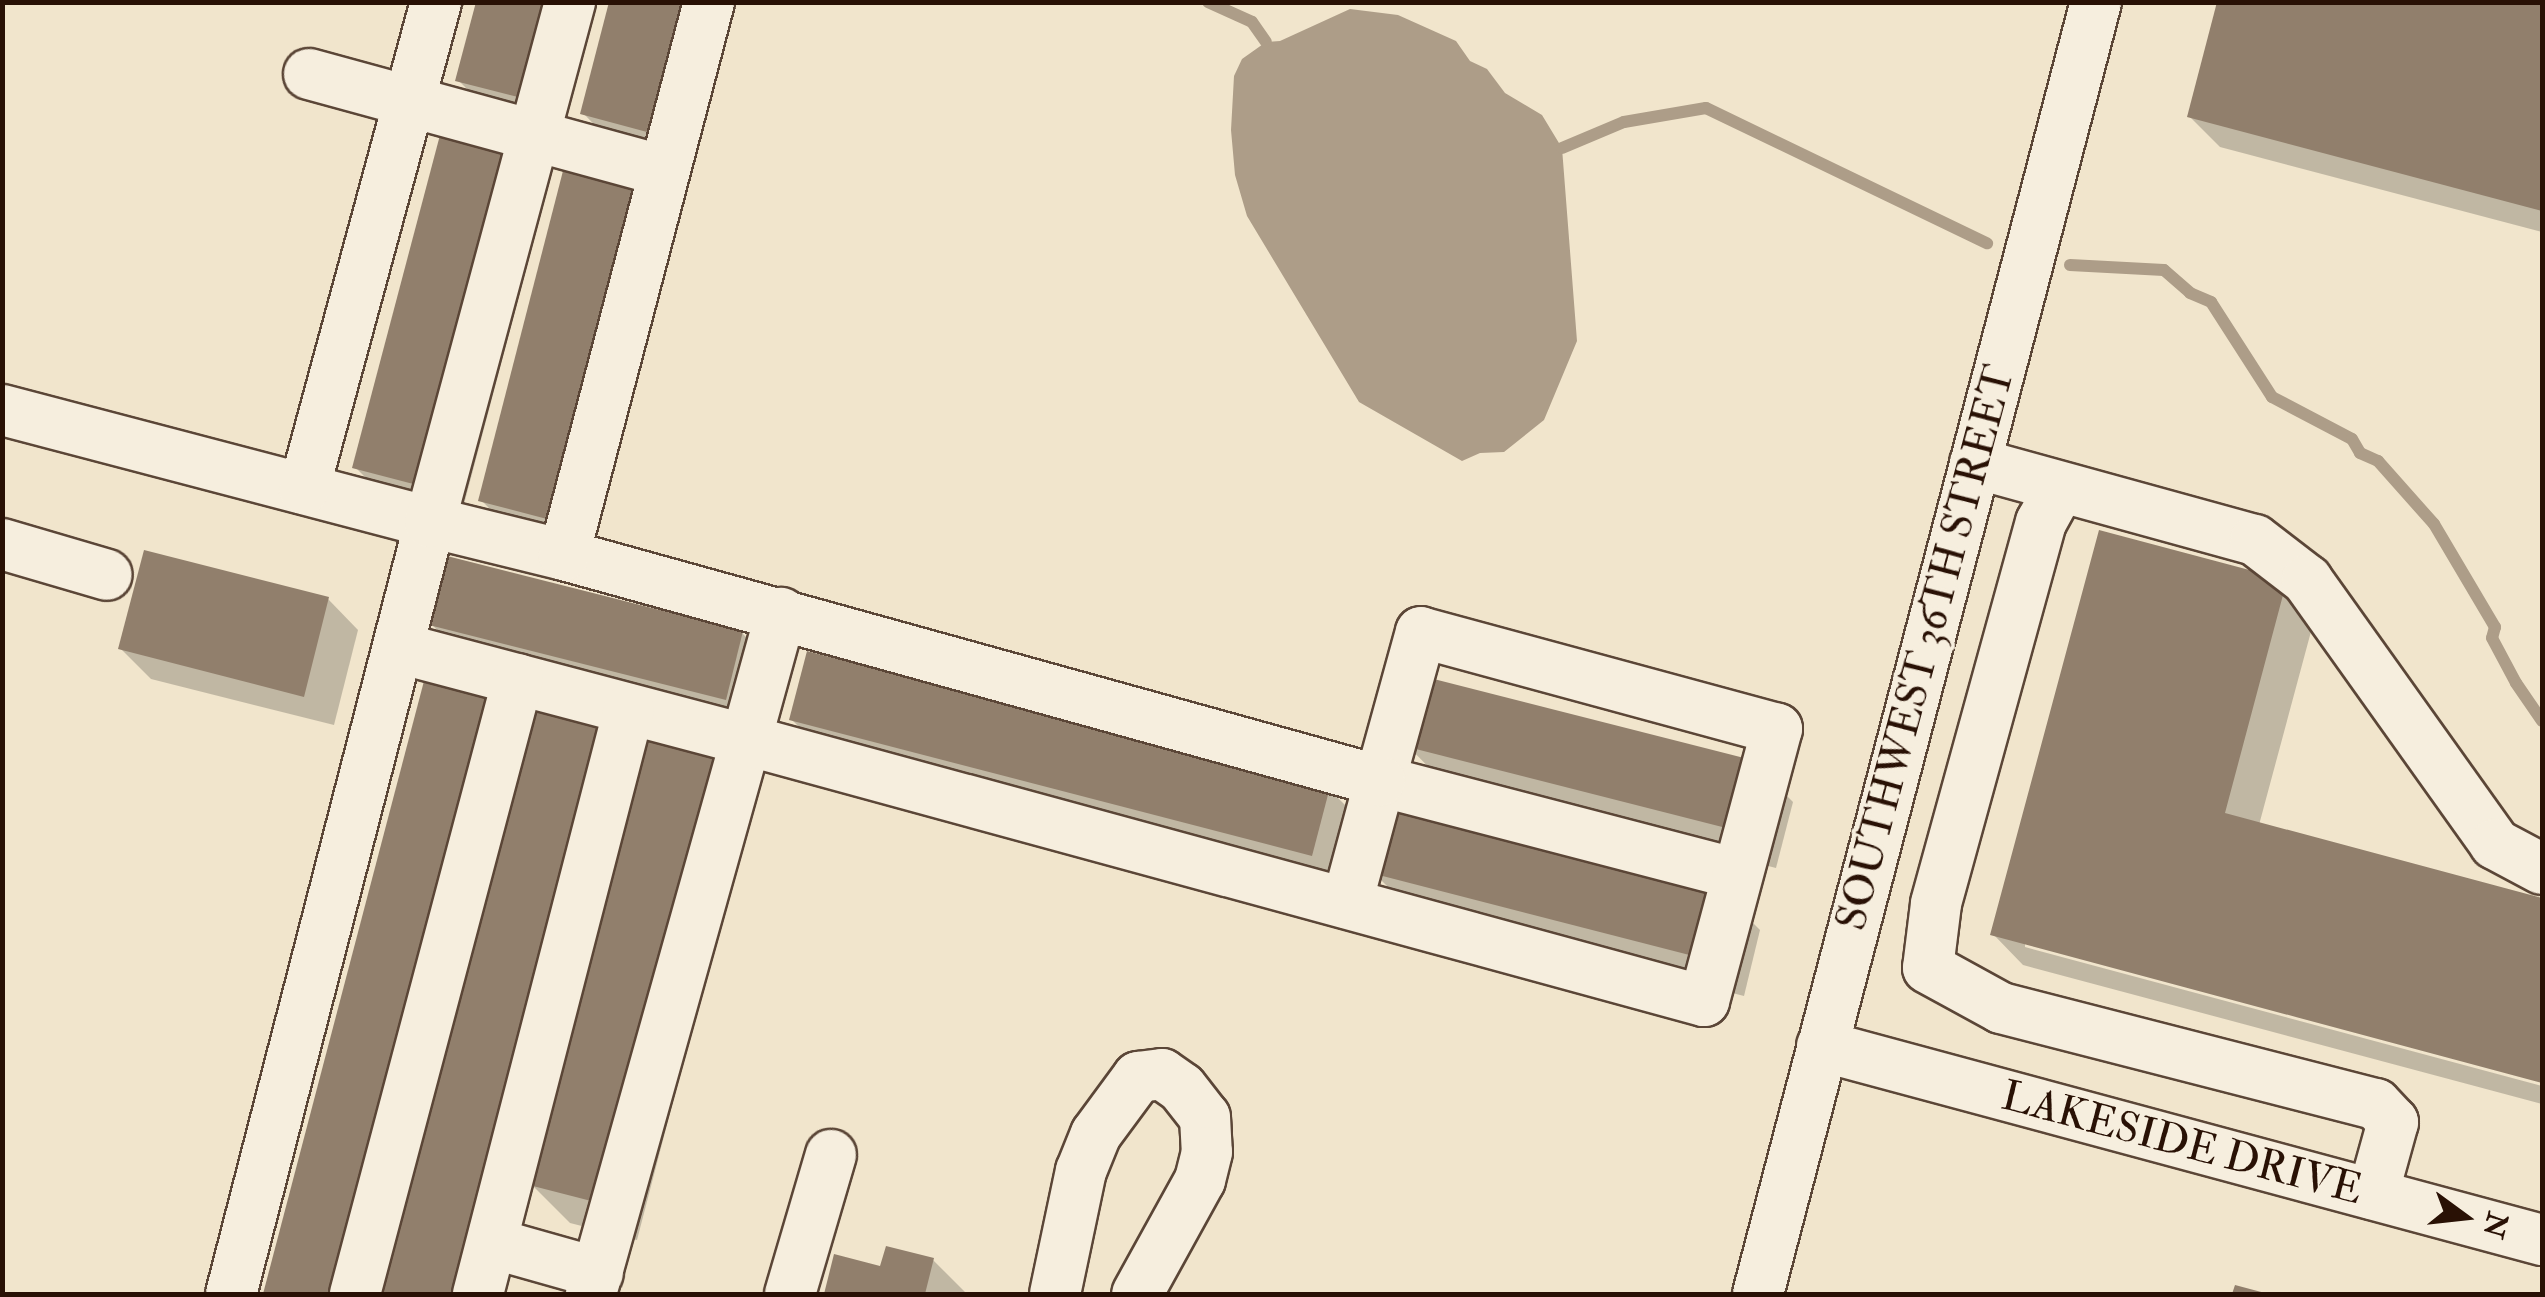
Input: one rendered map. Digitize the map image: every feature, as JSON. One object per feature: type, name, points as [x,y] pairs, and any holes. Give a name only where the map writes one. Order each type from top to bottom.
[{"type":"street","points":[[304,489],[436,2]]},
{"type":"street","points":[[231,1294],[430,522],[570,2]]},
{"type":"street","points":[[564,555],[709,2]]},
{"type":"street","name":"SOUTHWEST 36TH STREET","points":[[1758,1294],[2096,2]]},
{"type":"street","points":[[309,74],[664,172]]},
{"type":"street","points":[[2,410],[781,613],[1380,781],[1737,874]]},
{"type":"street","points":[[1975,463],[2255,540],[2307,580],[2495,844],[2542,869]]},
{"type":"street","points":[[2060,488],[2041,522],[2020,598],[1936,904],[1928,968],[2001,1008],[2376,1104],[2393,1122],[2373,1194]]},
{"type":"street","points":[[2,544],[107,574]]},
{"type":"street","points":[[492,1242],[595,1284],[781,613]]},
{"type":"street","points":[[399,648],[1704,1001],[1777,729],[1421,632],[1346,903]]},
{"type":"street","points":[[355,1294],[518,680]]},
{"type":"street","points":[[478,1294],[629,708]]},
{"type":"street","name":"LAKESIDE DRIVE","points":[[1822,1046],[2542,1240]]},
{"type":"street","points":[[1055,1294],[1081,1171],[1096,1134],[1138,1077],[1162,1074],[1182,1088],[1205,1118],[1208,1152],[1200,1180],[1137,1294]]},
{"type":"street","points":[[790,1294],[831,1155]]},
{"type":"shaded area","points":[[1350,9],[1398,15],[1456,41],[1470,61],[1487,69],[1505,93],[1542,115],[1562,148],[1577,341],[1544,420],[1504,452],[1480,453],[1462,461],[1359,402],[1247,216],[1235,175],[1231,130],[1234,76],[1242,59],[1266,42],[1280,41]]},
{"type":"building","points":[[476,2],[547,2],[522,98],[455,81]]},
{"type":"building","points":[[609,2],[681,2],[647,132],[580,114]]},
{"type":"building","points":[[2217,2],[2542,2],[2542,211],[2187,117]]},
{"type":"building","points":[[440,135],[509,153],[421,486],[352,468]]},
{"type":"building","points":[[564,167],[633,185],[547,519],[478,501]]},
{"type":"building","points":[[2099,530],[2287,580],[2225,813],[2542,898],[2542,1083],[1990,935]]},
{"type":"building","points":[[144,550],[329,597],[304,697],[118,649]]},
{"type":"building","points":[[447,556],[743,631],[726,700],[429,625]]},
{"type":"building","points":[[807,651],[1330,787],[1312,856],[789,720]]},
{"type":"building","points":[[1422,676],[1756,761],[1738,831],[1404,746]]},
{"type":"building","points":[[424,681],[494,699],[337,1294],[263,1294]]},
{"type":"building","points":[[534,710],[604,728],[456,1294],[381,1294]]},
{"type":"building","points":[[645,739],[715,757],[599,1203],[529,1185]]},
{"type":"building","points":[[1388,803],[1723,889],[1705,959],[1371,873]]},
{"type":"building","points":[[886,1246],[934,1258],[925,1294],[824,1294],[834,1254],[880,1266]]},
{"type":"building","points":[[2235,1285],[2265,1293],[2232,1294]]},
{"type":"waterway","points":[[1208,2],[1252,22],[1266,42]]},
{"type":"waterway","points":[[1562,148],[1624,122],[1706,108],[1987,243]]},
{"type":"waterway","points":[[2070,265],[2164,270],[2190,293],[2211,302],[2272,397],[2352,439],[2360,453],[2378,461],[2434,524],[2495,627],[2492,638],[2516,683],[2542,721]]}]
